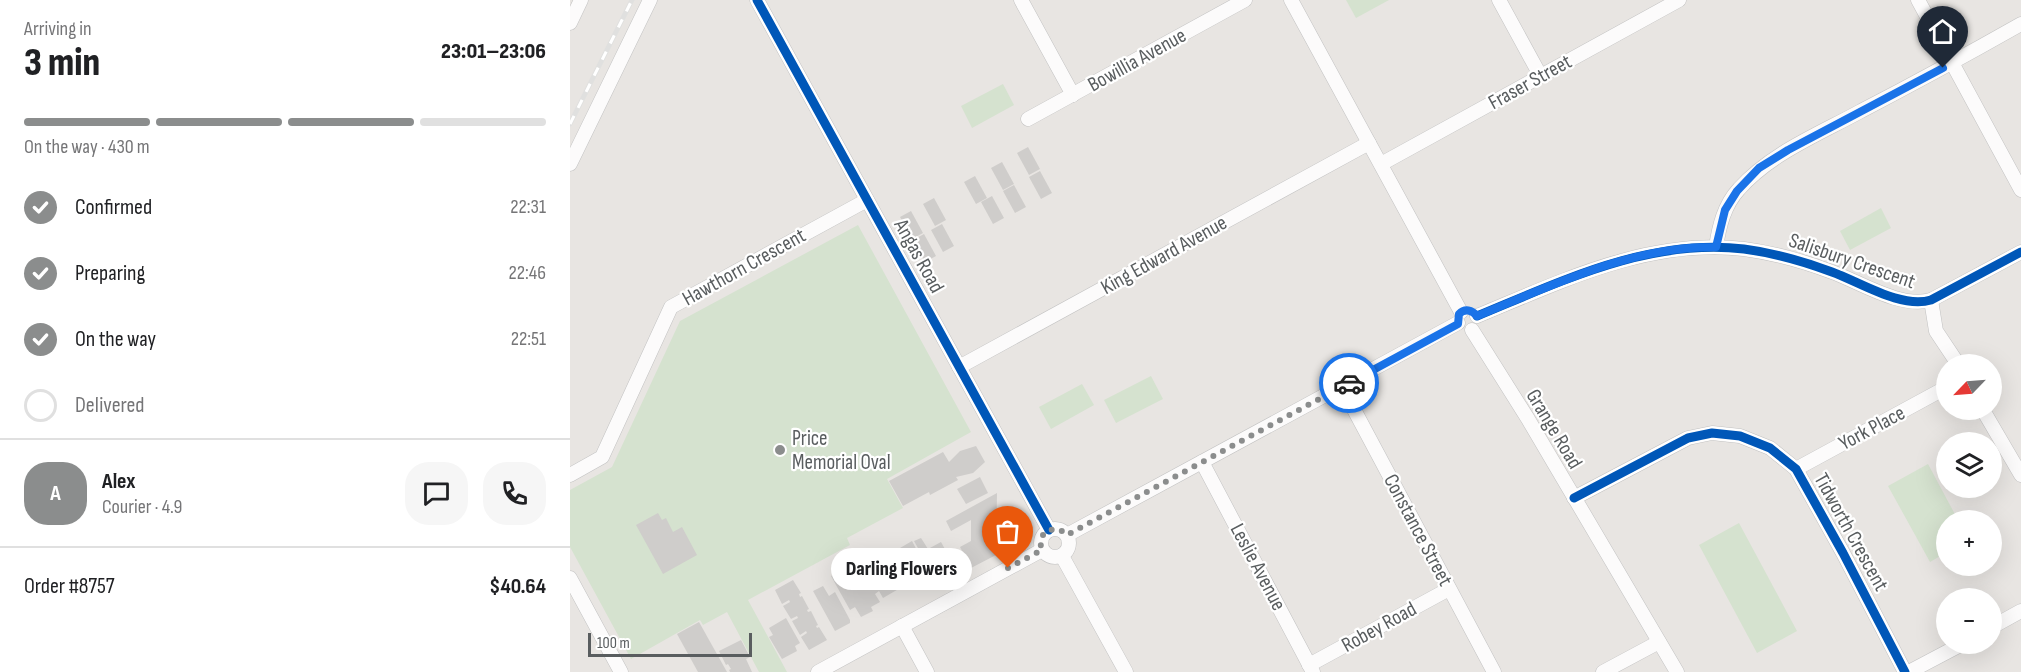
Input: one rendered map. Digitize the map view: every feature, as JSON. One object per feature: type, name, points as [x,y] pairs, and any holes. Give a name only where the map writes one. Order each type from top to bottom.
[{"type":"street","points":[[570,22],[581,0]]},
{"type":"street","points":[[570,164],[650,0]]},
{"type":"street","name":"Angas Road","points":[[757,0],[1048,530]]},
{"type":"street","points":[[1021,0],[1073,95]]},
{"type":"street","name":"Bowillia Avenue","points":[[1028,119],[1245,0]]},
{"type":"street","points":[[1499,0],[1540,75]]},
{"type":"street","name":"Fraser Street","points":[[1381,164],[1679,0]]},
{"type":"street","points":[[1918,0],[2021,190]]},
{"type":"street","points":[[1067,535],[1342,387],[1459,318],[1468,310],[1477,316],[1477,325],[1472,330],[1464,330],[1459,318],[1381,164],[1296,2]]},
{"type":"street","points":[[1716,247],[1725,210],[1737,191],[1759,168],[1788,150],[2021,24]]},
{"type":"street","name":"King Edward Avenue","points":[[959,367],[1369,143]]},
{"type":"street","name":"Hawthorn Crescent","points":[[570,475],[602,457],[671,307],[867,200]]},
{"type":"street","name":"Salisbury Crescent","points":[[1477,316],[1556,283],[1626,259],[1668,249],[1716,247],[1744,249],[1780,256],[1831,271],[1903,301],[1917,303],[1935,298],[1936,331],[1951,354]]},
{"type":"street","points":[[1935,298],[2021,252]]},
{"type":"street","name":"Grange Road","points":[[1472,330],[1677,672]]},
{"type":"street","name":"Constance Street","points":[[1342,387],[1494,672]]},
{"type":"street","name":"York Place","points":[[1796,469],[1936,393]]},
{"type":"street","points":[[1989,420],[2021,475]]},
{"type":"street","name":"Tidworth Crescent","points":[[1574,498],[1688,438],[1712,433],[1740,436],[1770,448],[1796,469],[1844,553],[1907,672]]},
{"type":"street","name":"Leslie Avenue","points":[[1202,462],[1311,668]]},
{"type":"street","points":[[1059,529],[1067,535],[1069,545],[1062,556],[1054,558],[1042,550],[1042,537],[1048,530],[1059,529]]},
{"type":"street","points":[[818,672],[1042,550]]},
{"type":"street","points":[[1062,556],[1126,672]]},
{"type":"street","points":[[570,578],[621,672]]},
{"type":"street","name":"Robey Road","points":[[1311,668],[1449,589]]},
{"type":"street","points":[[2002,621],[2021,611]]},
{"type":"street","points":[[902,626],[927,672]]},
{"type":"street","points":[[1603,672],[1659,642]]},
{"type":"street","points":[[1907,672],[1942,654]]},
{"type":"green space","points":[[1346,0],[1389,0],[1356,18]]},
{"type":"green space","points":[[1003,84],[1014,105],[972,128],[961,106]]},
{"type":"green space","points":[[1881,208],[1891,228],[1850,250],[1840,231]]},
{"type":"green space","name":"Price Memorial Oval","points":[[858,225],[971,432],[887,479],[903,508],[847,538],[850,545],[748,600],[787,672],[759,672],[727,612],[703,625],[700,620],[631,659],[570,547],[570,490],[612,467],[680,321]]},
{"type":"green space","points":[[1151,376],[1163,399],[1116,423],[1104,400]]},
{"type":"green space","points":[[1082,384],[1094,405],[1051,429],[1039,407]]},
{"type":"green space","points":[[1928,464],[1936,479],[1936,498],[1946,498],[1953,510],[1936,510],[1936,558],[1930,562],[1888,486]]},
{"type":"green space","points":[[1739,523],[1797,631],[1757,653],[1699,545]]},
{"type":"building","points":[[1028,147],[1040,169],[1029,175],[1017,153]]},
{"type":"building","points":[[1002,162],[1014,184],[1003,190],[991,168]]},
{"type":"building","points":[[1040,171],[1052,193],[1041,199],[1029,177]]},
{"type":"building","points":[[975,176],[987,198],[976,204],[964,182]]},
{"type":"building","points":[[1014,185],[1026,207],[1015,213],[1003,191]]},
{"type":"building","points":[[992,196],[1004,218],[993,224],[981,202]]},
{"type":"building","points":[[934,198],[946,220],[935,226],[923,204]]},
{"type":"building","points":[[911,211],[923,233],[912,239],[900,217]]},
{"type":"building","points":[[942,224],[954,246],[943,252],[931,230]]},
{"type":"building","points":[[924,234],[936,256],[925,262],[913,240]]},
{"type":"building","points":[[976,446],[985,462],[973,473],[956,477],[958,480],[903,506],[889,481],[943,452],[949,462],[960,451]]},
{"type":"building","points":[[980,477],[988,493],[966,504],[957,489]]},
{"type":"building","points":[[997,493],[996,555],[971,568],[960,547],[971,541],[971,520],[951,531],[946,521]]},
{"type":"building","points":[[658,513],[662,520],[666,518],[673,532],[682,527],[697,555],[663,574],[636,525]]},
{"type":"building","points":[[921,538],[928,549],[941,542],[955,567],[939,576],[929,556],[924,559],[914,541]]},
{"type":"building","points":[[912,541],[931,577],[913,587],[896,555],[902,552],[900,548]]},
{"type":"building","points":[[876,567],[880,575],[891,568],[902,587],[883,598],[879,591],[875,594],[880,602],[871,607],[873,611],[861,617],[855,607],[850,610],[831,576],[837,573],[844,586],[855,580],[852,573],[861,568],[864,574]]},
{"type":"building","points":[[793,580],[801,593],[800,597],[802,596],[809,609],[808,612],[811,611],[818,625],[817,628],[819,627],[827,640],[809,650],[801,637],[807,633],[806,631],[800,635],[792,621],[798,618],[797,616],[791,619],[783,606],[790,602],[789,600],[782,604],[775,590]]},
{"type":"building","points":[[823,586],[829,596],[835,592],[850,620],[850,623],[835,631],[813,591]]},
{"type":"building","points":[[786,618],[800,643],[795,646],[797,651],[782,659],[769,637],[773,635],[769,628]]},
{"type":"building","points":[[699,622],[727,672],[698,672],[677,634]]},
{"type":"building","points":[[741,640],[750,657],[746,659],[752,672],[730,672],[731,669],[728,664],[726,665],[719,651]]},
{"type":"railway","points":[[570,124],[632,0]]},
{"type":"cycle path","points":[[757,0],[1049,530]]},
{"type":"cycle path","points":[[1477,316],[1607,265],[1674,250],[1709,247],[1766,253],[1821,268],[1894,298],[1919,302],[1931,300],[2021,252]]},
{"type":"cycle path","points":[[1574,498],[1688,438],[1712,433],[1740,436],[1770,448],[1796,469],[1905,672]]},
{"type":"way so far","points":[[1008,568],[1042,550],[1042,537],[1048,530],[1059,529],[1067,535],[1349,383]]},
{"type":"place","name":"Price Memorial Oval","points":[[780,450]]},
{"type":"place","name":"Darling Flowers","points":[[1008,568]]},
{"type":"route","points":[[1349,383],[1458,324],[1457,320],[1461,312],[1468,310],[1477,316],[1556,283],[1626,259],[1668,249],[1716,247],[1725,210],[1737,191],[1759,168],[1788,150],[1943,68]]}]
